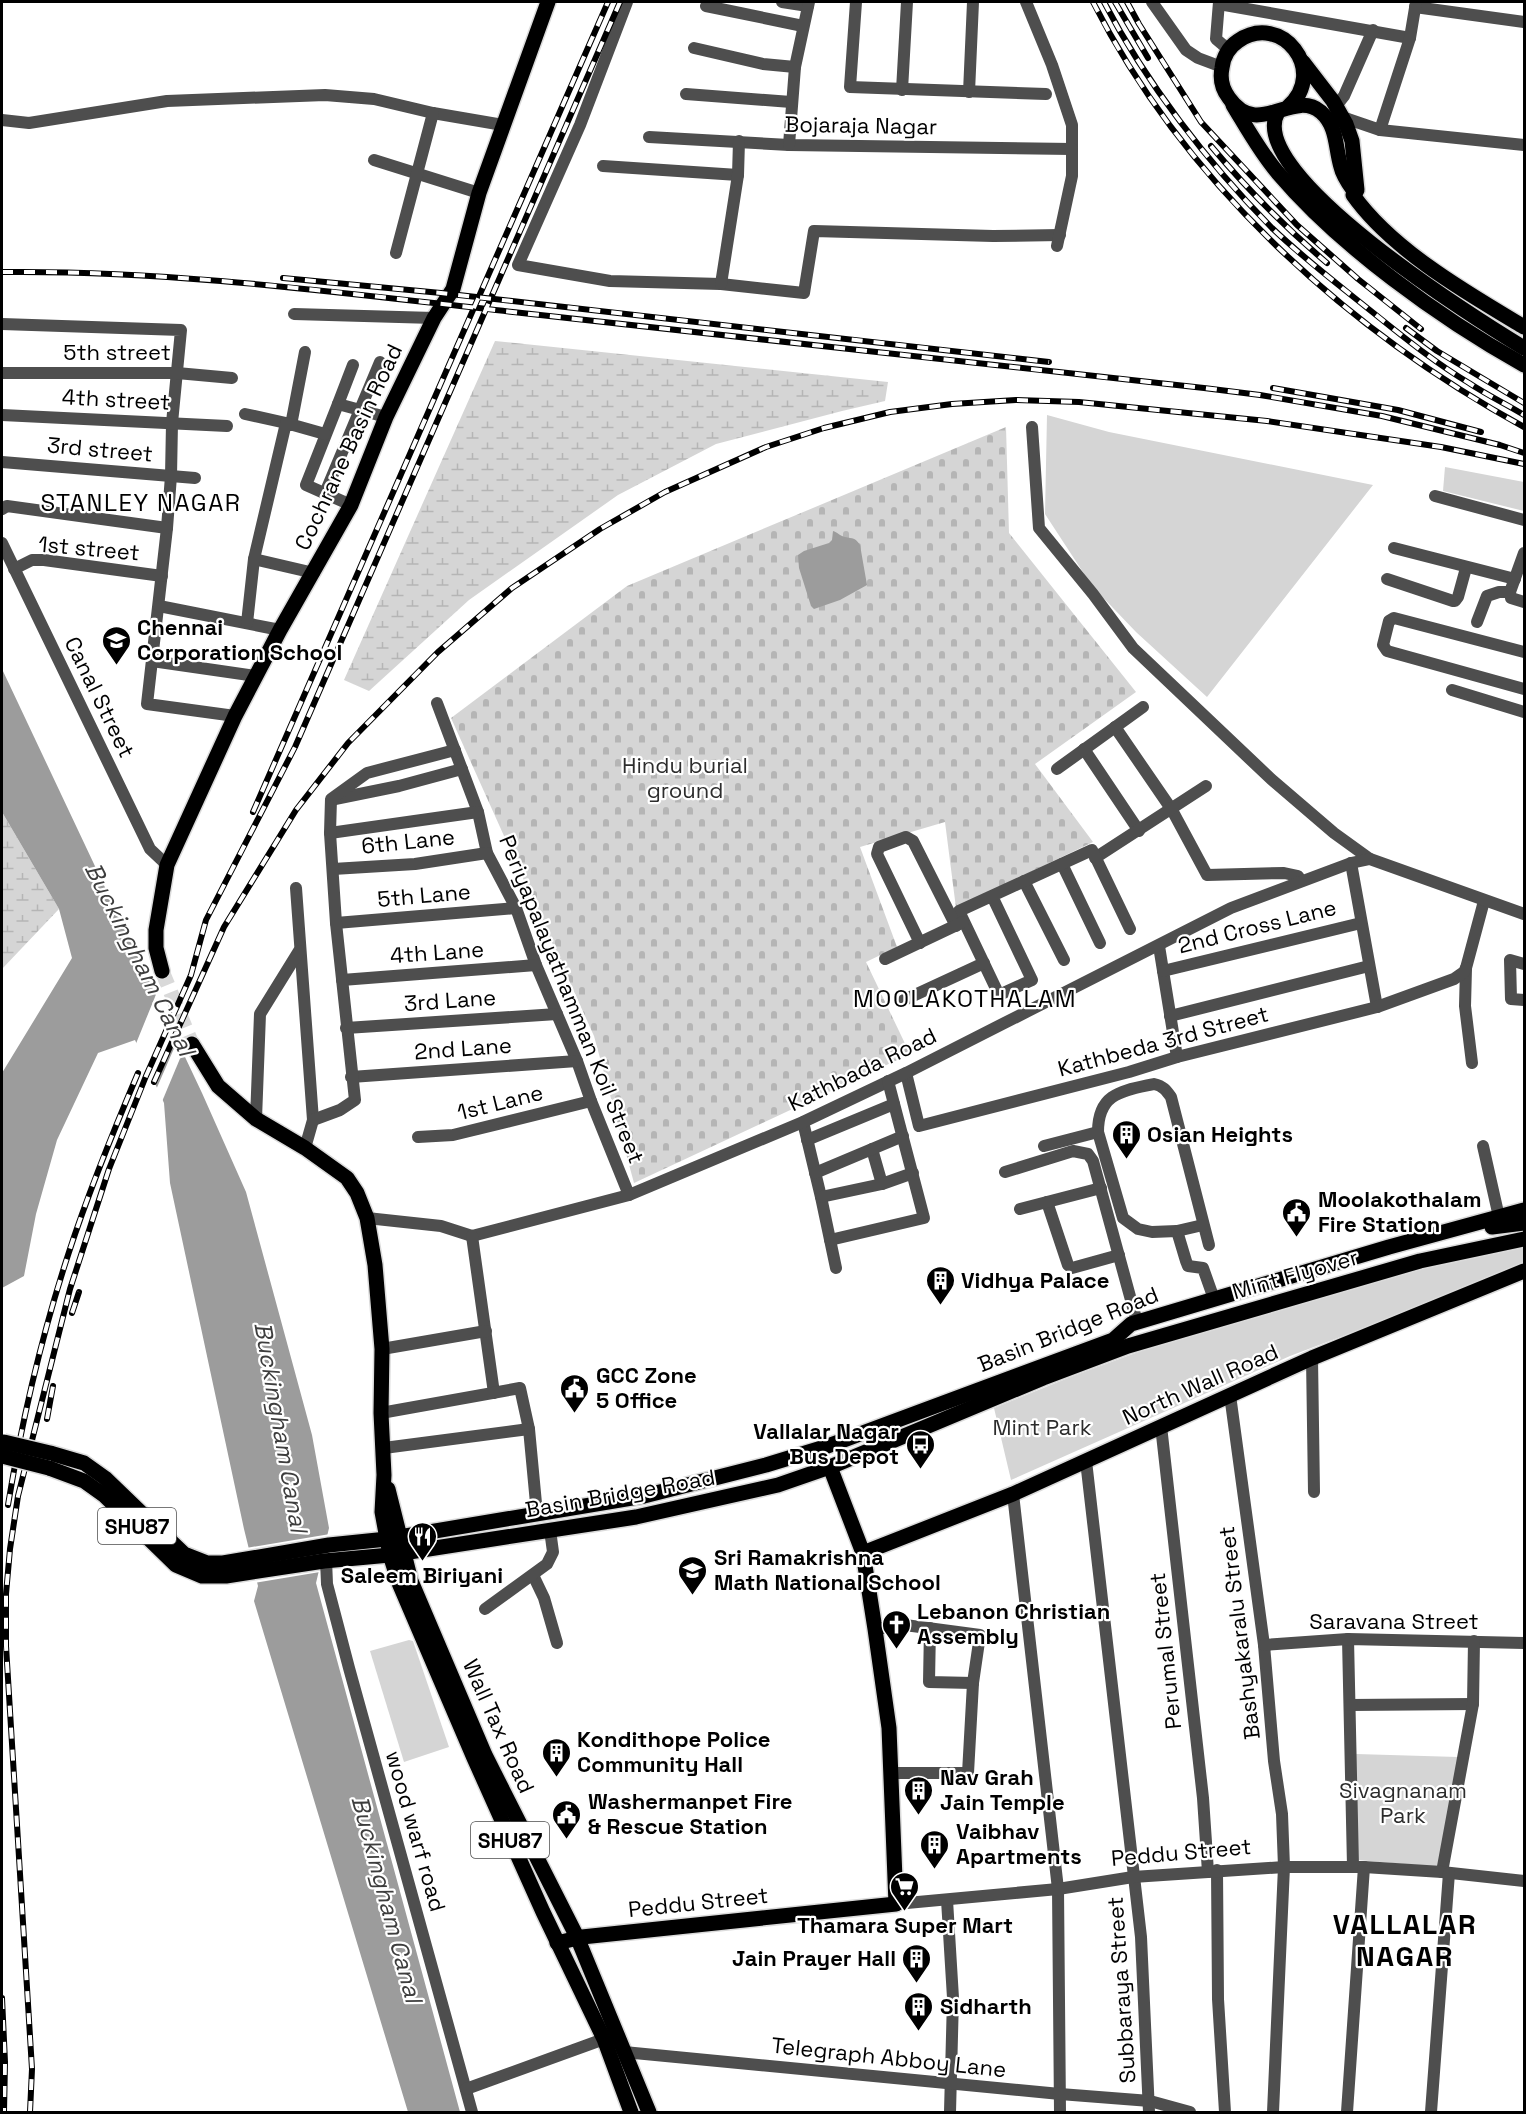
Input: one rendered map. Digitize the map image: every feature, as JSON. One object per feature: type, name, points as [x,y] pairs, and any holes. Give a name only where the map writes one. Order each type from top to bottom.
[{"type":"main road","name":"Cochrane Basin Road","points":[[162,971],[156,948],[156,930],[167,865],[235,716],[280,630],[351,505],[386,417],[434,318],[453,289],[479,193],[548,2]]},
{"type":"main road","points":[[1353,195],[1357,190],[1350,132],[1339,112],[1287,41],[1266,33],[1245,37],[1232,46],[1222,66],[1222,86],[1254,141],[1312,210],[1343,228],[1524,348]]},
{"type":"main road","points":[[1300,58],[1304,68],[1303,84],[1299,94],[1274,122],[1287,161],[1343,228],[1383,271],[1478,337],[1524,365]]},
{"type":"main road","points":[[1230,100],[1252,114],[1268,115],[1300,105],[1312,108],[1328,120],[1336,138],[1341,168],[1354,191],[1353,195],[1372,218],[1395,240],[1458,285],[1524,327]]},
{"type":"main road","points":[[192,1044],[218,1086],[256,1119],[347,1178],[357,1193],[367,1218],[375,1264],[382,1349],[381,1413],[384,1448],[382,1512],[394,1537],[397,1553]]},
{"type":"main road","name":"Basin Bridge Road","points":[[225,1570],[329,1545],[394,1537],[632,1498],[766,1465],[825,1447],[1113,1340],[1131,1324],[1524,1210]]},
{"type":"main road","name":"Mint Flyover","points":[[1149,1340],[1168,1329],[1422,1244],[1498,1226],[1524,1223]]},
{"type":"main road","name":"Mint Flyover","points":[[1113,1340],[1168,1329],[1420,1261],[1524,1239]]},
{"type":"main road","name":"North Wall Road","points":[[863,1553],[1013,1494],[1312,1358],[1524,1270]]},
{"type":"main road","name":"Basin Bridge Road","points":[[325,1561],[397,1553],[636,1517],[778,1485],[830,1467],[1043,1378],[1149,1340]]},
{"type":"main road","name":"SHU87","points":[[2,1446],[50,1452],[84,1463],[105,1478],[184,1554],[225,1570]]},
{"type":"main road","name":"SHU87","points":[[2,1446],[49,1468],[84,1480],[105,1496],[176,1564],[201,1576],[225,1570],[325,1561]]},
{"type":"main road","points":[[830,1467],[863,1553],[876,1629],[889,1728],[896,1904]]},
{"type":"main road","points":[[632,1498],[636,1517]]},
{"type":"main road","name":"Wall Tax Road","points":[[397,1553],[482,1749],[577,1937],[649,2112]]},
{"type":"main road","name":"Wall Tax Road","points":[[397,1553],[399,1584],[557,1943],[604,2039],[631,2112]]},
{"type":"main road","name":"Peddu Street","points":[[557,1943],[577,1937],[896,1904]]},
{"type":"street","points":[[627,2],[580,125],[518,265],[610,281],[721,284],[804,293],[814,231],[982,236],[1059,241],[1072,176],[1072,125],[1052,65],[1026,2]]},
{"type":"street","points":[[783,2],[809,4],[795,67],[789,145]]},
{"type":"street","points":[[856,2],[850,87],[1046,94]]},
{"type":"street","points":[[902,90],[907,2]]},
{"type":"street","points":[[969,92],[973,2]]},
{"type":"street","points":[[1152,2],[1186,50],[1197,58],[1222,66]]},
{"type":"street","points":[[1229,50],[1216,39],[1219,3],[1410,38]]},
{"type":"street","points":[[1380,130],[1410,38],[1416,4],[1524,22]]},
{"type":"street","points":[[706,6],[803,26]]},
{"type":"street","points":[[1374,30],[1339,112],[1380,130],[1524,145]]},
{"type":"street","points":[[694,48],[763,64],[795,67]]},
{"type":"street","points":[[2,120],[29,123],[167,101],[325,94],[374,99],[433,113],[503,125]]},
{"type":"street","points":[[686,94],[791,102]]},
{"type":"street","points":[[396,253],[433,113]]},
{"type":"street","name":"Bojaraja Nagar","points":[[649,137],[789,145],[1072,149]]},
{"type":"street","points":[[721,284],[738,175],[739,141]]},
{"type":"street","points":[[374,160],[479,193]]},
{"type":"street","points":[[603,166],[738,175]]},
{"type":"street","points":[[294,314],[434,318]]},
{"type":"street","points":[[2,324],[181,330],[172,423],[167,528],[147,704],[235,716]]},
{"type":"street","points":[[247,622],[254,559],[304,352]]},
{"type":"street","points":[[324,493],[380,362]]},
{"type":"street","points":[[351,505],[306,485],[353,365]]},
{"type":"street","name":"5th street","points":[[2,373],[177,373],[232,378]]},
{"type":"street","points":[[338,404],[386,417]]},
{"type":"street","points":[[245,414],[326,434]]},
{"type":"street","name":"4th street","points":[[2,415],[227,426]]},
{"type":"street","points":[[1032,427],[1039,528],[1093,594],[1133,648],[1271,779],[1334,833],[1370,859],[1524,914]]},
{"type":"street","name":"3rd street","points":[[2,462],[195,478]]},
{"type":"street","points":[[1435,496],[1524,520]]},
{"type":"street","points":[[2,509],[7,506],[167,528]]},
{"type":"street","name":"Canal Street","points":[[2,543],[150,849],[167,865]]},
{"type":"street","points":[[1394,548],[1515,579]]},
{"type":"street","points":[[254,559],[314,573]]},
{"type":"street","name":"1st street","points":[[14,569],[32,560],[44,560],[162,576]]},
{"type":"street","points":[[1510,595],[1523,560]]},
{"type":"street","points":[[1387,579],[1453,601],[1458,597],[1466,568]]},
{"type":"street","points":[[1477,622],[1487,596],[1499,592],[1524,602]]},
{"type":"street","points":[[159,606],[280,630]]},
{"type":"street","points":[[1524,652],[1394,618],[1389,621],[1383,645],[1387,651],[1524,689]]},
{"type":"street","points":[[152,661],[256,676]]},
{"type":"street","points":[[1452,690],[1524,712]]},
{"type":"street","name":"Periyapalayathamman Koil Street","points":[[437,703],[478,812],[487,853],[516,908],[536,965],[577,1061],[629,1195]]},
{"type":"street","points":[[1057,769],[1143,707]]},
{"type":"street","points":[[1115,727],[1172,810],[1207,875],[1284,873],[1298,876],[1301,881]]},
{"type":"street","points":[[1084,749],[1139,831]]},
{"type":"street","points":[[331,799],[367,773],[455,750]]},
{"type":"street","points":[[331,799],[399,786],[462,769]]},
{"type":"street","points":[[885,959],[920,943],[959,920],[992,896],[1062,864],[1094,854],[1139,831],[1206,786]]},
{"type":"street","points":[[313,1120],[340,1110],[355,1100],[336,923],[330,833],[331,799]]},
{"type":"street","points":[[330,833],[478,812]]},
{"type":"street","points":[[920,943],[877,854],[879,847],[906,837],[913,841],[984,963],[999,995],[1032,980],[992,896]]},
{"type":"street","name":"6th Lane","points":[[333,869],[416,864],[487,853]]},
{"type":"street","points":[[1094,854],[1130,929]]},
{"type":"street","name":"Kathbada Road","points":[[472,1236],[629,1195],[803,1122],[906,1073],[1231,908],[1351,863],[1370,859]]},
{"type":"street","points":[[1351,863],[1377,1007]]},
{"type":"street","points":[[1062,864],[1100,943]]},
{"type":"street","points":[[1024,881],[1064,960]]},
{"type":"street","points":[[296,888],[313,1120],[304,1148]]},
{"type":"street","points":[[1472,1064],[1465,1006],[1466,968],[1484,901]]},
{"type":"street","name":"5th Lane","points":[[336,923],[516,908]]},
{"type":"street","name":"2nd Cross Lane","points":[[1163,971],[1361,923]]},
{"type":"street","points":[[1159,946],[1177,1057]]},
{"type":"street","points":[[256,1119],[260,1014],[299,951]]},
{"type":"street","points":[[1524,964],[1510,960],[1511,999],[1524,1000]]},
{"type":"street","points":[[904,1000],[984,963]]},
{"type":"street","name":"4th Lane","points":[[342,980],[536,965]]},
{"type":"street","points":[[1170,1016],[1369,966]]},
{"type":"street","name":"Kathbeda 3rd Street","points":[[906,1073],[919,1126],[1129,1072],[1177,1057],[1377,1007],[1454,979],[1466,968]]},
{"type":"street","name":"3rd Lane","points":[[346,1028],[557,1014]]},
{"type":"street","name":"2nd Lane","points":[[351,1077],[577,1061]]},
{"type":"street","points":[[830,1240],[924,1218],[888,1081]]},
{"type":"street","points":[[1203,1225],[1177,1231],[1152,1232],[1138,1229],[1123,1218],[1098,1132],[1098,1119],[1104,1106],[1113,1095],[1154,1084],[1165,1089],[1171,1097],[1209,1245]]},
{"type":"street","name":"1st Lane","points":[[418,1137],[453,1135],[591,1101]]},
{"type":"street","points":[[807,1140],[894,1104]]},
{"type":"street","points":[[803,1122],[836,1268]]},
{"type":"street","points":[[1044,1146],[1098,1132]]},
{"type":"street","points":[[815,1173],[903,1136]]},
{"type":"street","points":[[1483,1146],[1499,1217]]},
{"type":"street","points":[[872,1149],[882,1185]]},
{"type":"street","points":[[1005,1172],[1073,1151],[1088,1154],[1094,1161],[1137,1322]]},
{"type":"street","points":[[821,1197],[882,1185],[913,1173]]},
{"type":"street","points":[[1020,1209],[1101,1188]]},
{"type":"street","points":[[1047,1202],[1068,1265],[1072,1268],[1119,1255]]},
{"type":"street","points":[[367,1218],[441,1226],[472,1236],[494,1393]]},
{"type":"street","points":[[1177,1231],[1188,1266],[1203,1268],[1214,1299]]},
{"type":"street","points":[[382,1349],[486,1331]]},
{"type":"street","points":[[1312,1358],[1314,1492]]},
{"type":"street","points":[[381,1413],[520,1388],[528,1429],[537,1514]]},
{"type":"street","name":"Bashyakaralu Street","points":[[1230,1395],[1264,1645],[1274,1761],[1282,1814],[1284,1867],[1273,2112]]},
{"type":"street","name":"Perumal Street","points":[[1161,1426],[1213,1871],[1225,2112]]},
{"type":"street","points":[[384,1448],[528,1429]]},
{"type":"street","name":"Subbaraya Street","points":[[1086,1461],[1141,1938],[1149,2107]]},
{"type":"street","points":[[1013,1494],[1058,1889],[1060,2112]]},
{"type":"street","points":[[485,1609],[547,1564],[552,1552],[550,1530]]},
{"type":"street","name":"wood warf road","points":[[325,1561],[327,1584],[349,1668],[472,2112]]},
{"type":"street","points":[[533,1575],[544,1598],[557,1643]]},
{"type":"street","points":[[876,1629],[905,1625],[980,1635],[973,1683],[968,1773],[890,1773]]},
{"type":"street","points":[[930,1628],[929,1682],[973,1683]]},
{"type":"street","points":[[1347,2112],[1358,1867],[1348,1639]]},
{"type":"street","name":"Saravana Street","points":[[1264,1645],[1348,1639],[1524,1643]]},
{"type":"street","points":[[1431,2112],[1446,1873],[1473,1704],[1474,1641]]},
{"type":"street","points":[[1350,1705],[1473,1704]]},
{"type":"street","name":"Peddu Street","points":[[896,1904],[1058,1889],[1133,1877],[1284,1867],[1358,1867],[1524,1881]]},
{"type":"street","points":[[947,1900],[953,1998],[950,2112]]},
{"type":"street","points":[[466,2089],[604,2039]]},
{"type":"street","name":"Telegraph Abboy Lane","points":[[624,2052],[1060,2094],[1190,2112]]},
{"type":"green space","points":[[495,341],[888,382],[885,401],[716,444],[618,495],[469,600],[369,691],[344,680]]},
{"type":"green space","points":[[1047,415],[1109,432],[1373,485],[1207,697],[1136,632],[1092,586],[1045,514]]},
{"type":"green space","name":"Hindu burial ground","points":[[1006,427],[1009,533],[1136,692],[1035,764],[1093,842],[956,908],[945,822],[860,847],[897,947],[866,962],[910,1054],[634,1183],[594,1036],[451,718],[627,586]]},
{"type":"green space","points":[[1445,467],[1524,482],[1524,511],[1443,491]]},
{"type":"green space","points":[[2,812],[59,909],[2,969]]},
{"type":"green space","name":"Mint Park","points":[[1524,1246],[1524,1262],[1388,1319],[1290,1356],[1011,1480],[994,1408],[1171,1340],[1437,1262]]},
{"type":"green space","points":[[409,1640],[413,1641],[449,1747],[404,1762],[370,1651]]},
{"type":"green space","name":"Sivagnanam Park","points":[[1356,1754],[1458,1757],[1440,1867],[1357,1860]]},
{"type":"water","points":[[833,531],[855,539],[860,545],[867,585],[840,600],[814,609],[799,568],[798,555],[829,543],[832,540]]},
{"type":"water","name":"Buckingham Canal","points":[[2,669],[202,1093],[246,1192],[312,1435],[329,1528],[316,1583],[460,2112],[408,2112],[254,1601],[258,1586],[170,1183],[164,1103],[135,1040],[98,1053],[57,1140],[36,1214],[24,1276],[2,1288],[2,1073],[72,958],[59,909],[2,812]]},
{"type":"pier","points":[[157,992],[176,1032],[153,1087],[145,1070],[146,1066],[143,1065],[135,1046]]},
{"type":"pier","points":[[179,1037],[184,1049],[161,1104],[155,1092]]},
{"type":"pier","points":[[330,1534],[320,1572],[254,1583],[246,1548]]},
{"type":"tunnel","points":[[162,971],[192,1044]]},
{"type":"railway","points":[[253,812],[608,2]]},
{"type":"railway","points":[[30,2112],[32,2069],[6,1646],[6,1594],[18,1496],[70,1289],[109,1169],[146,1076],[191,975],[206,920],[295,747],[620,2]]},
{"type":"railway","points":[[1093,2],[1131,68],[1174,131],[1223,190],[1277,246],[1334,298],[1395,345],[1458,388],[1524,427]]},
{"type":"railway","points":[[1104,2],[1139,62],[1180,121],[1225,177],[1272,228],[1318,269],[1429,356],[1455,375],[1524,415]]},
{"type":"railway","points":[[1115,2],[1148,58]]},
{"type":"railway","points":[[1127,2],[1201,122],[1297,225],[1358,279],[1421,329]]},
{"type":"railway","points":[[1211,146],[1267,207],[1327,263]]},
{"type":"railway","points":[[2,272],[132,275],[327,291],[1204,388],[1382,416],[1524,453]]},
{"type":"railway","points":[[283,278],[441,293],[1049,362]]},
{"type":"railway","points":[[1406,328],[1437,351],[1524,403]]},
{"type":"railway","points":[[1273,388],[1398,410],[1481,432]]},
{"type":"railway","points":[[154,1082],[224,927],[296,810],[348,743],[438,652],[512,588],[600,529],[665,492],[766,447],[824,428],[890,412],[952,404],[1016,400],[1079,402],[1267,421],[1441,447],[1524,464]]},
{"type":"railway","points":[[8,1505],[34,1377],[59,1283],[93,1184],[138,1073]]},
{"type":"railway","points":[[72,1313],[79,1292]]},
{"type":"railway","points":[[47,1419],[53,1386]]},
{"type":"railway","points":[[2,1998],[5,2062],[4,2112]]},
{"type":"place","name":"Chennai Corporation School","points":[[116,666]]},
{"type":"place","name":"Osian Heights","points":[[1126,1160]]},
{"type":"place","name":"Moolakothalam Fire Station","points":[[1297,1238]]},
{"type":"place","name":"Vidhya Palace","points":[[940,1306]]},
{"type":"place","name":"GCC Zone 5 Office","points":[[575,1414]]},
{"type":"place","name":"Vallalar Nagar Bus Depot","points":[[920,1470]]},
{"type":"place","name":"Saleem Biriyani","points":[[422,1562]]},
{"type":"place","name":"Sri Ramakrishna Math National School","points":[[693,1596]]},
{"type":"place","name":"Lebanon Christian Assembly","points":[[896,1650]]},
{"type":"place","name":"Kondithope Police Community Hall","points":[[556,1778]]},
{"type":"place","name":"Nav Grah Jain Temple","points":[[919,1816]]},
{"type":"place","name":"Washermanpet Fire & Rescue Station","points":[[567,1840]]},
{"type":"place","name":"Vaibhav Apartments","points":[[935,1870]]},
{"type":"place","name":"Thamara Super Mart","points":[[905,1912]]},
{"type":"place","name":"Jain Prayer Hall","points":[[917,1984]]},
{"type":"place","name":"Sidharth","points":[[919,2032]]},
{"type":"district","name":"STANLEY NAGAR","points":[[141,502]]},
{"type":"district","name":"MOOLAKOTHALAM","points":[[965,998]]},
{"type":"district","name":"VALLALAR NAGAR","points":[[1405,1940]]}]
